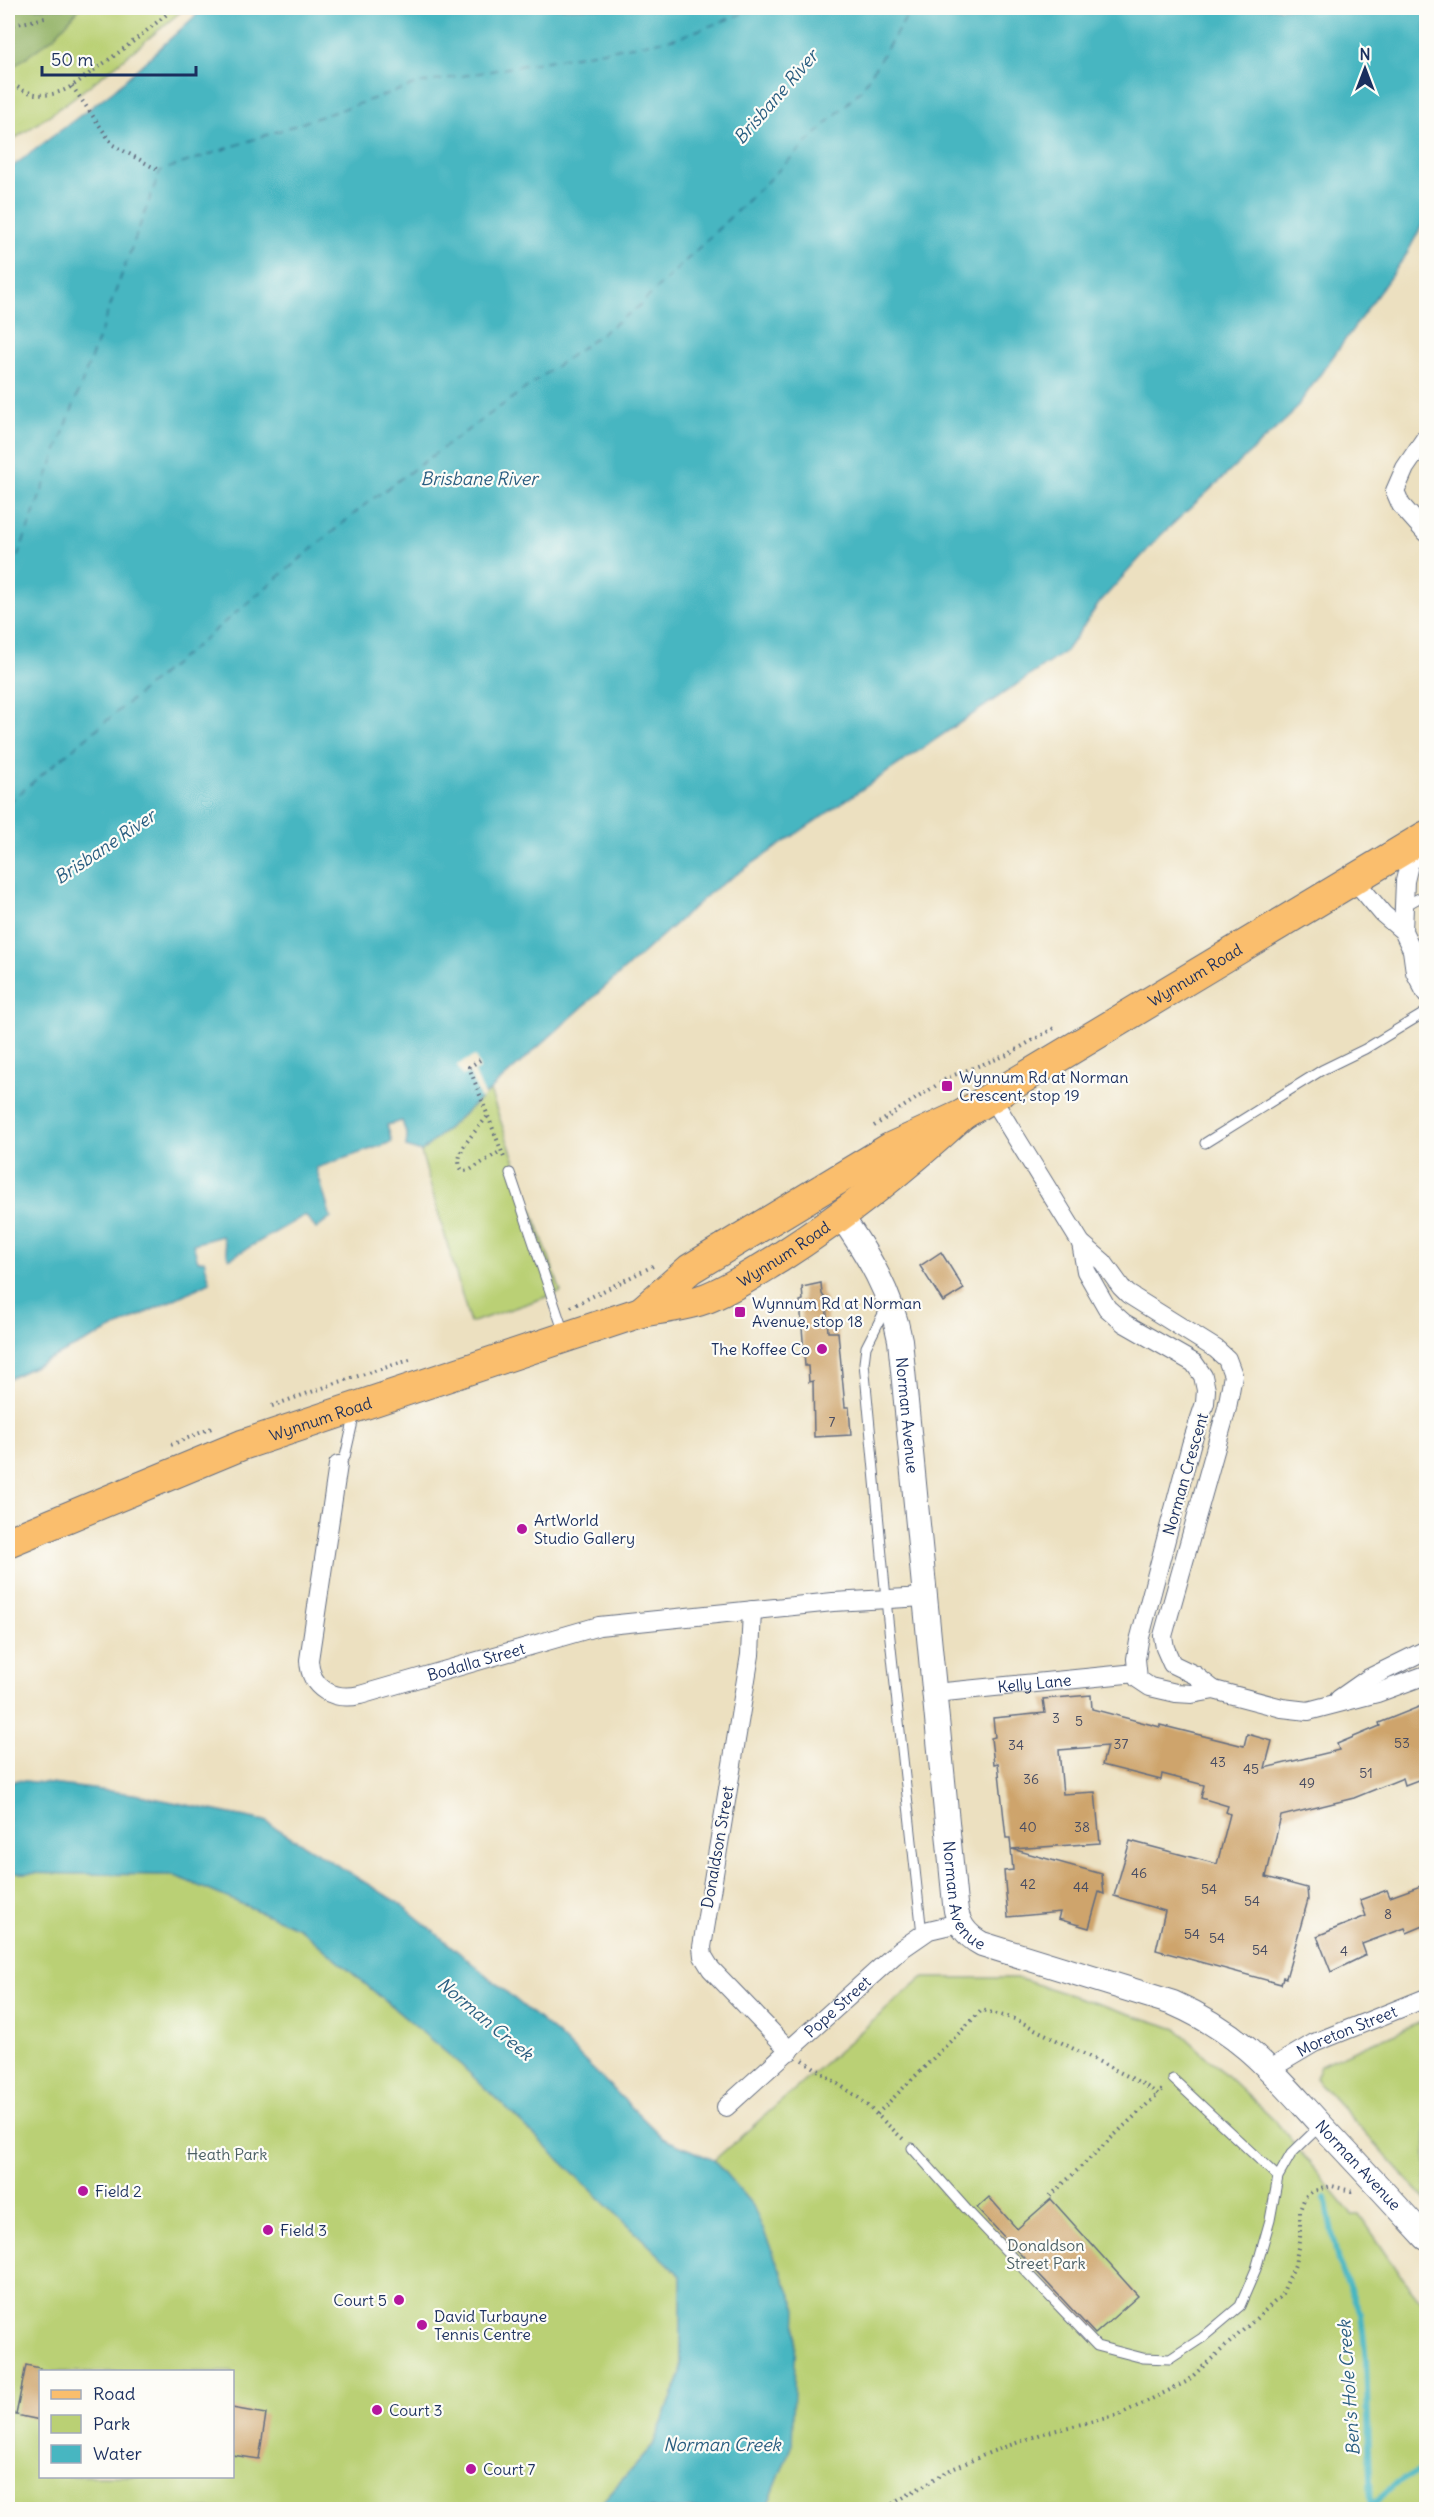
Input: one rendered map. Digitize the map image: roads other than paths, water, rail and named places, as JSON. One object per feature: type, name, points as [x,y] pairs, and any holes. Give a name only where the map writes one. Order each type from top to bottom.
[{"type":"main road","name":"Wynnum Road","points":[[641,1312],[690,1269],[902,1141],[962,1115],[1420,840]]},
{"type":"main road","name":"Wynnum Road","points":[[8,1542],[242,1445],[357,1405],[562,1326],[692,1303],[724,1290],[783,1255],[841,1216],[906,1165],[962,1115]]},
{"type":"main road","name":"Norman Avenue","points":[[824,1189],[841,1216]]},
{"type":"street","points":[[1426,437],[1404,468],[1395,493],[1401,505],[1426,533]]},
{"type":"street","points":[[1403,931],[1405,881],[1420,840]]},
{"type":"street","points":[[1348,882],[1362,889],[1383,914],[1403,931],[1419,954],[1415,972],[1426,993]]},
{"type":"street","name":"Norman Crescent","points":[[992,1097],[1081,1243],[1104,1262],[1128,1294],[1216,1349],[1227,1359],[1232,1369],[1233,1383],[1227,1408],[1163,1636],[1172,1664],[1195,1675],[1214,1690]]},
{"type":"street","name":"Norman Avenue","points":[[841,1216],[874,1266],[896,1318],[902,1358],[955,1904],[959,1923],[977,1942],[996,1950],[1135,1990],[1194,2012],[1230,2034],[1270,2069],[1426,2238]]},
{"type":"street","name":"Norman Crescent","points":[[1081,1243],[1086,1271],[1107,1308],[1124,1323],[1194,1363],[1203,1376],[1206,1390],[1205,1403],[1139,1641],[1136,1673],[1143,1684],[1176,1693],[1192,1694],[1214,1690],[1303,1711],[1315,1710],[1377,1693],[1426,1675]]},
{"type":"street","name":"Bodalla Street","points":[[338,1465],[309,1660],[310,1672],[315,1683],[323,1691],[334,1696],[360,1695],[599,1626],[885,1598],[925,1597]]},
{"type":"street","name":"Donaldson Street","points":[[752,1610],[750,1655],[702,1947],[703,1956],[711,1969],[790,2051]]},
{"type":"street","name":"Norman Crescent","points":[[1333,1704],[1369,1678],[1426,1650]]},
{"type":"street","name":"Kelly Lane","points":[[935,1693],[1136,1673]]},
{"type":"street","name":"Pope Street","points":[[726,2107],[900,1950],[922,1934],[944,1925],[959,1923]]},
{"type":"street","name":"Moreton Street","points":[[1270,2069],[1314,2043],[1426,1998]]},
{"type":"lane","points":[[1403,908],[1426,894]]},
{"type":"lane","points":[[1204,1143],[1322,1070],[1365,1049],[1426,1012]]},
{"type":"lane","points":[[510,1173],[562,1326]]},
{"type":"lane","points":[[890,1300],[866,1347],[864,1363],[885,1598],[922,1934]]},
{"type":"lane","name":"Bodalla Street","points":[[338,1465],[345,1457],[357,1405]]},
{"type":"lane","points":[[1173,2079],[1278,2177]]},
{"type":"lane","points":[[912,2148],[968,2211],[1097,2346],[1143,2358],[1170,2360],[1202,2338],[1240,2306],[1261,2250],[1278,2177],[1291,2154],[1322,2125]]},
{"type":"water","name":"Brisbane River","points":[[204,8],[1426,8],[1426,218],[1406,255],[1291,415],[1161,535],[1100,602],[1066,651],[712,891],[421,1152],[406,1147],[407,1136],[402,1121],[387,1125],[392,1142],[316,1168],[331,1218],[316,1229],[305,1215],[229,1259],[222,1236],[193,1244],[198,1261],[204,1260],[210,1282],[8,1379],[8,170],[114,90]]},
{"type":"water","name":"Norman Creek","points":[[17,1780],[134,1794],[265,1821],[402,1905],[558,2035],[664,2139],[714,2160],[753,2206],[797,2309],[792,2444],[766,2509],[596,2509],[653,2445],[681,2374],[681,2276],[461,2065],[299,1928],[173,1875],[8,1873],[8,1784]]},
{"type":"waterway","name":"Ben's Hole Creek","points":[[1325,2198],[1338,2262],[1361,2314],[1366,2360],[1371,2510]]},
{"type":"waterway","points":[[1371,2509],[1382,2495],[1426,2466]]},
{"type":"place","name":"Wynnum Rd at Norman Crescent, stop 19","points":[[947,1086]]},
{"type":"place","name":"Wynnum Rd at Norman Avenue, stop 18","points":[[740,1312]]},
{"type":"place","name":"The Koffee Co","points":[[822,1349]]},
{"type":"place","name":"ArtWorld Studio Gallery","points":[[522,1529]]},
{"type":"place","name":"Field 2","points":[[83,2191]]},
{"type":"place","name":"Field 3","points":[[268,2230]]},
{"type":"place","name":"Court 5","points":[[399,2300]]},
{"type":"place","name":"David Turbayne Tennis Centre","points":[[422,2325]]},
{"type":"place","name":"Court 3","points":[[377,2410]]},
{"type":"place","name":"Court 7","points":[[471,2469]]},
{"type":"park label","name":"Heath Park","points":[[227,2154]]},
{"type":"park label","name":"Donaldson Street Park","points":[[1046,2254]]}]
